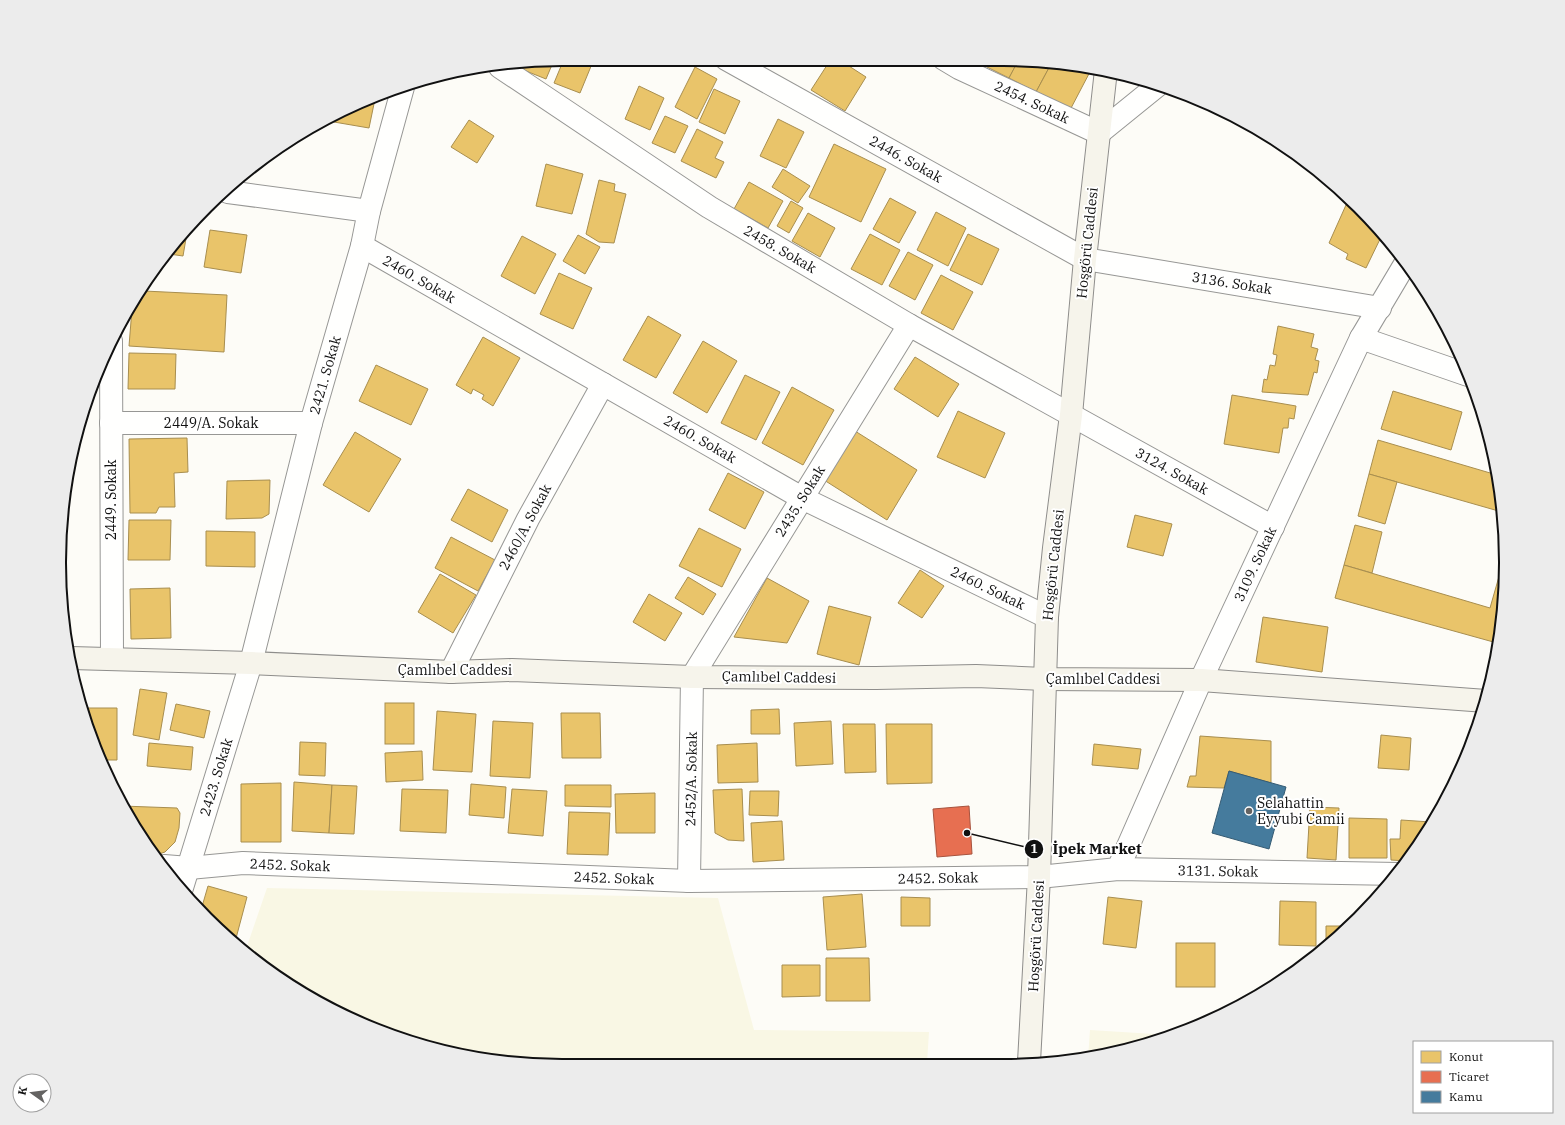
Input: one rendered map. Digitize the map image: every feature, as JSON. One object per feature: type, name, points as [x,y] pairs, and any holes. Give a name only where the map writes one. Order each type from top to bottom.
[{"type":"street","name":"2446. Sokak","points":[[739,66],[1085,259]]},
{"type":"street","name":"2454. Sokak","points":[[956,66],[1099,133]]},
{"type":"street","name":"2458. Sokak","points":[[504,69],[709,207],[909,325],[1071,415]]},
{"type":"street","name":"Hoşgörü Caddesi","points":[[1029,1058],[1039,877],[1047,616],[1071,415],[1085,259],[1105,77]]},
{"type":"street","points":[[1099,133],[1154,90]]},
{"type":"street","name":"2421. Sokak","points":[[251,663],[311,423],[362,246],[369,211],[401,93]]},
{"type":"street","points":[[231,192],[369,211]]},
{"type":"street","name":"2460. Sokak","points":[[362,246],[802,498],[1047,616]]},
{"type":"street","name":"3136. Sokak","points":[[1085,259],[1380,308]]},
{"type":"street","name":"3109. Sokak","points":[[1118,869],[1200,680],[1361,338],[1402,269]]},
{"type":"street","name":"2435. Sokak","points":[[692,676],[909,325]]},
{"type":"street","points":[[1361,338],[1461,373]]},
{"type":"street","name":"2449. Sokak","points":[[111,356],[112,659]]},
{"type":"street","name":"2460/A. Sokak","points":[[451,672],[528,519],[603,384]]},
{"type":"street","name":"3124. Sokak","points":[[1071,415],[1273,527]]},
{"type":"street","name":"2449/A. Sokak","points":[[111,423],[311,423]]},
{"type":"street","name":"Çamlıbel Caddesi","points":[[76,658],[251,663],[451,672],[512,670],[692,676],[876,678],[976,676],[1044,679],[1200,680],[1479,701]]},
{"type":"street","name":"2423. Sokak","points":[[184,883],[251,663]]},
{"type":"street","name":"2452/A. Sokak","points":[[689,881],[692,676]]},
{"type":"street","name":"2452. Sokak","points":[[170,866],[189,868],[243,863],[689,881],[1039,877]]},
{"type":"street","name":"3131. Sokak","points":[[1039,877],[1118,869],[1389,874]]},
{"type":"shaded area","points":[[267,888],[718,898],[754,1030],[929,1032],[927,1059],[562,1059],[498,1055],[434,1042],[403,1033],[372,1021],[343,1008],[314,992],[287,975],[247,946]]},
{"type":"shaded area","points":[[1090,1030],[1158,1034],[1131,1042],[1089,1051]]},
{"type":"building: Konut","points":[[551,66],[546,79],[521,69],[530,67]]},
{"type":"building: Konut","points":[[561,66],[591,66],[580,93],[554,83]]},
{"type":"building: Konut","points":[[826,66],[849,66],[866,77],[845,111],[811,90]]},
{"type":"building: Konut","points":[[985,66],[1015,66],[1009,78]]},
{"type":"building: Konut","points":[[1015,66],[1049,68],[1036,92],[1009,78]]},
{"type":"building: Konut","points":[[695,67],[717,79],[697,119],[675,107]]},
{"type":"building: Konut","points":[[1049,68],[1089,74],[1070,110],[1036,92]]},
{"type":"building: Konut","points":[[639,86],[664,98],[650,130],[625,119]]},
{"type":"building: Konut","points":[[714,89],[740,101],[725,134],[699,122]]},
{"type":"building: Konut","points":[[374,103],[369,128],[334,122],[343,117]]},
{"type":"building: Konut","points":[[665,116],[688,126],[675,153],[652,143]]},
{"type":"building: Konut","points":[[778,119],[804,132],[786,168],[760,156]]},
{"type":"building: Konut","points":[[469,120],[494,136],[477,163],[451,147]]},
{"type":"building: Konut","points":[[697,129],[723,142],[715,158],[724,162],[716,178],[681,161]]},
{"type":"building: Konut","points":[[834,144],[886,169],[861,222],[809,197]]},
{"type":"building: Konut","points":[[546,164],[583,174],[572,214],[536,206]]},
{"type":"building: Konut","points":[[783,169],[810,186],[798,203],[772,187]]},
{"type":"building: Konut","points":[[599,180],[615,184],[614,191],[626,194],[614,243],[599,242],[586,234]]},
{"type":"building: Konut","points":[[749,182],[783,201],[768,228],[734,209]]},
{"type":"building: Konut","points":[[890,198],[916,212],[899,243],[873,229]]},
{"type":"building: Konut","points":[[791,201],[803,208],[789,233],[777,226]]},
{"type":"building: Konut","points":[[1346,205],[1354,211],[1380,240],[1366,268],[1346,259],[1348,254],[1329,243]]},
{"type":"building: Konut","points":[[936,212],[966,228],[948,266],[917,250]]},
{"type":"building: Konut","points":[[808,213],[835,228],[820,257],[792,241]]},
{"type":"building: Konut","points":[[210,230],[247,235],[241,273],[204,267]]},
{"type":"building: Konut","points":[[870,234],[900,250],[882,285],[851,269]]},
{"type":"building: Konut","points":[[968,234],[999,249],[982,285],[950,270]]},
{"type":"building: Konut","points":[[578,235],[600,247],[585,274],[563,261]]},
{"type":"building: Konut","points":[[522,236],[556,254],[535,294],[501,276]]},
{"type":"building: Konut","points":[[186,239],[183,256],[173,255]]},
{"type":"building: Konut","points":[[908,252],[933,265],[915,300],[889,286]]},
{"type":"building: Konut","points":[[559,273],[592,288],[573,329],[540,314]]},
{"type":"building: Konut","points":[[941,275],[973,292],[953,330],[921,313]]},
{"type":"building: Konut","points":[[147,291],[227,295],[224,352],[129,346],[131,317]]},
{"type":"building: Konut","points":[[648,316],[681,335],[656,378],[623,360]]},
{"type":"building: Konut","points":[[1278,326],[1314,334],[1311,347],[1318,349],[1315,360],[1319,361],[1317,373],[1314,372],[1308,395],[1262,392],[1264,379],[1267,380],[1270,365],[1275,366],[1277,355],[1273,354]]},
{"type":"building: Konut","points":[[483,337],[520,358],[493,406],[482,399],[484,395],[473,389],[471,394],[456,385]]},
{"type":"building: Konut","points":[[703,341],[737,361],[707,413],[673,393]]},
{"type":"building: Konut","points":[[129,353],[176,354],[175,389],[128,389]]},
{"type":"building: Konut","points":[[915,357],[959,384],[938,417],[894,389]]},
{"type":"building: Konut","points":[[376,365],[428,389],[411,425],[359,401]]},
{"type":"building: Konut","points":[[745,375],[780,392],[756,440],[721,423]]},
{"type":"building: Konut","points":[[792,387],[834,410],[803,465],[762,443]]},
{"type":"building: Konut","points":[[1393,391],[1462,412],[1451,450],[1381,429]]},
{"type":"building: Konut","points":[[1232,395],[1296,406],[1294,419],[1289,418],[1288,428],[1283,428],[1279,453],[1224,444]]},
{"type":"building: Konut","points":[[958,411],[1005,433],[985,478],[937,457]]},
{"type":"building: Konut","points":[[855,431],[917,470],[887,520],[824,480]]},
{"type":"building: Konut","points":[[355,432],[401,459],[369,512],[323,485]]},
{"type":"building: Konut","points":[[187,438],[188,472],[174,473],[175,507],[159,507],[156,513],[130,513],[129,439]]},
{"type":"building: Konut","points":[[1378,440],[1490,473],[1496,510],[1369,474]]},
{"type":"building: Konut","points":[[728,473],[764,492],[745,529],[709,510]]},
{"type":"building: Konut","points":[[1369,474],[1397,482],[1385,524],[1358,516]]},
{"type":"building: Konut","points":[[270,480],[269,514],[262,518],[226,519],[227,481]]},
{"type":"building: Konut","points":[[468,489],[508,510],[492,542],[451,520]]},
{"type":"building: Konut","points":[[1135,515],[1172,524],[1163,556],[1127,547]]},
{"type":"building: Konut","points":[[129,520],[171,520],[170,560],[128,560]]},
{"type":"building: Konut","points":[[1355,525],[1382,532],[1372,573],[1344,565]]},
{"type":"building: Konut","points":[[699,528],[741,549],[722,587],[679,566]]},
{"type":"building: Konut","points":[[206,531],[255,532],[255,567],[206,566]]},
{"type":"building: Konut","points":[[451,537],[495,560],[478,591],[435,568]]},
{"type":"building: Konut","points":[[1344,565],[1490,608],[1499,578],[1495,627],[1492,642],[1335,598]]},
{"type":"building: Konut","points":[[920,570],[944,586],[922,618],[898,603]]},
{"type":"building: Konut","points":[[440,574],[476,595],[453,633],[418,612]]},
{"type":"building: Konut","points":[[688,577],[716,594],[703,615],[675,598]]},
{"type":"building: Konut","points":[[767,578],[809,601],[787,643],[734,637]]},
{"type":"building: Konut","points":[[170,588],[171,638],[131,639],[130,589]]},
{"type":"building: Konut","points":[[649,594],[682,613],[665,641],[633,622]]},
{"type":"building: Konut","points":[[829,606],[871,617],[859,665],[817,654]]},
{"type":"building: Konut","points":[[1263,617],[1328,627],[1322,672],[1256,662]]},
{"type":"building: Konut","points":[[140,689],[167,693],[159,740],[133,735]]},
{"type":"building: Konut","points":[[385,703],[414,703],[414,744],[385,744]]},
{"type":"building: Konut","points":[[176,704],[210,711],[204,738],[170,730]]},
{"type":"building: Konut","points":[[88,708],[117,708],[117,760],[107,760]]},
{"type":"building: Konut","points":[[779,709],[780,734],[751,734],[751,710]]},
{"type":"building: Konut","points":[[437,711],[476,714],[472,772],[433,770]]},
{"type":"building: Konut","points":[[561,713],[600,713],[601,758],[562,758]]},
{"type":"building: Konut","points":[[493,721],[533,723],[530,778],[490,776]]},
{"type":"building: Konut","points":[[831,721],[833,764],[796,766],[794,723]]},
{"type":"building: Konut","points":[[843,724],[875,724],[876,772],[845,773]]},
{"type":"building: Konut","points":[[886,724],[932,724],[932,783],[887,784]]},
{"type":"building: Konut","points":[[1381,735],[1411,738],[1409,770],[1378,768]]},
{"type":"building: Konut","points":[[1200,736],[1271,741],[1271,783],[1229,771],[1224,788],[1187,787],[1190,776],[1196,776]]},
{"type":"building: Konut","points":[[300,742],[326,743],[325,776],[299,775]]},
{"type":"building: Konut","points":[[149,743],[193,747],[191,770],[147,766]]},
{"type":"building: Konut","points":[[757,743],[758,782],[718,783],[717,745]]},
{"type":"building: Konut","points":[[1094,744],[1141,749],[1138,769],[1092,765]]},
{"type":"building: Konut","points":[[422,751],[423,780],[386,782],[385,753]]},
{"type":"building: Konut","points":[[294,782],[332,785],[329,833],[292,831]]},
{"type":"building: Konut","points":[[281,783],[281,842],[241,842],[241,784]]},
{"type":"building: Konut","points":[[471,784],[506,787],[504,818],[469,815]]},
{"type":"building: Konut","points":[[332,785],[357,786],[354,834],[329,833]]},
{"type":"building: Konut","points":[[565,785],[611,785],[611,807],[565,806]]},
{"type":"building: Konut","points":[[402,789],[448,790],[446,833],[400,831]]},
{"type":"building: Konut","points":[[512,789],[547,791],[543,836],[508,833]]},
{"type":"building: Konut","points":[[742,789],[744,841],[728,840],[715,833],[713,790]]},
{"type":"building: Konut","points":[[750,791],[779,791],[778,816],[749,815]]},
{"type":"building: Konut","points":[[655,793],[655,833],[616,833],[615,794]]},
{"type":"building: Konut","points":[[130,806],[177,808],[180,813],[179,828],[175,842],[165,852],[161,853]]},
{"type":"building: Konut","points":[[1310,807],[1339,808],[1336,860],[1307,858]]},
{"type":"building: Konut","points":[[569,812],[610,813],[608,855],[567,854]]},
{"type":"building: Konut","points":[[1349,818],[1387,819],[1387,858],[1349,858]]},
{"type":"building: Konut","points":[[1401,820],[1425,822],[1399,861],[1391,860],[1390,839],[1400,839]]},
{"type":"building: Konut","points":[[782,821],[784,860],[753,862],[751,823]]},
{"type":"building: Konut","points":[[208,886],[247,897],[236,937],[211,914],[203,905]]},
{"type":"building: Konut","points":[[862,894],[866,947],[827,950],[823,897]]},
{"type":"building: Konut","points":[[901,897],[930,898],[930,926],[901,926]]},
{"type":"building: Konut","points":[[1108,897],[1142,901],[1136,948],[1103,944]]},
{"type":"building: Konut","points":[[1280,901],[1316,902],[1316,946],[1279,945]]},
{"type":"building: Konut","points":[[1326,926],[1341,926],[1330,936],[1326,939]]},
{"type":"building: Konut","points":[[1176,943],[1215,943],[1215,987],[1176,987]]},
{"type":"building: Konut","points":[[826,958],[869,958],[870,1001],[826,1001]]},
{"type":"building: Konut","points":[[782,965],[820,965],[820,996],[782,997]]},
{"type":"building: Ticaret","points":[[969,806],[972,854],[937,857],[933,809]]},
{"type":"building: Kamu","name":"Selahattin Eyyubi Camii","points":[[1229,771],[1286,787],[1269,849],[1212,833]]},
{"type":"place","name":"Selahattin Eyyubi Camii","points":[[1249,811]]},
{"type":"place","name":"İpek Market","points":[[967,833]]}]
